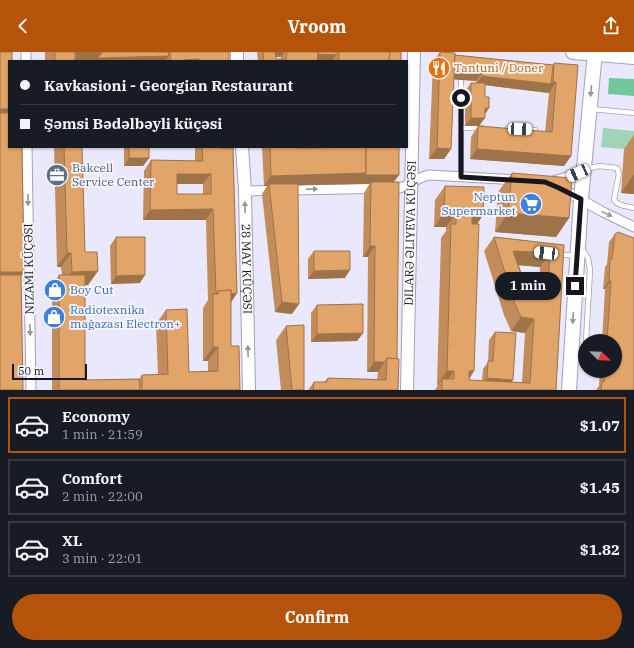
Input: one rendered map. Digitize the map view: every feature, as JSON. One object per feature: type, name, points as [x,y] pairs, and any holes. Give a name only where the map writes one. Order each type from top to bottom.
[{"type":"main road","name":"DILARƏ ƏLIYEVA KÜÇƏSI","points":[[407,390],[414,52]]},
{"type":"main road","points":[[573,52],[634,57]]},
{"type":"main road","points":[[569,390],[581,199],[595,53]]},
{"type":"main road","name":"28 MAY KÜÇƏSI","points":[[242,148],[245,191],[249,390]]},
{"type":"street","name":"NIZAMI KÜÇƏSI","points":[[27,148],[24,176],[31,390]]},
{"type":"street","points":[[584,170],[567,177],[545,182],[581,199],[601,212],[634,227]]},
{"type":"street","points":[[245,191],[399,188],[412,183],[423,176],[429,175],[530,181]]},
{"type":"lane","points":[[461,82],[461,177]]},
{"type":"lane","points":[[590,108],[634,113]]},
{"type":"lane","points":[[461,128],[491,129]]},
{"type":"lane","points":[[498,129],[535,130]]},
{"type":"lane","points":[[584,170],[600,166],[618,168],[614,199],[615,202],[617,204],[634,208]]},
{"type":"lane","points":[[554,253],[578,249],[590,264],[586,334]]},
{"type":"green space","points":[[609,78],[634,79],[634,96],[608,94]]},
{"type":"green space","points":[[603,128],[634,131],[634,150],[601,147]]},
{"type":"building","points":[[0,52],[12,52],[12,60],[8,60],[8,109],[0,109]]},
{"type":"building","points":[[55,52],[75,52],[75,60],[55,60]]},
{"type":"building","points":[[102,52],[168,52],[169,56],[98,58]]},
{"type":"building","points":[[170,52],[229,52],[229,60],[171,60]]},
{"type":"building","points":[[263,52],[275,52],[276,59],[283,59],[283,60],[264,60]]},
{"type":"building","points":[[287,52],[318,52],[317,60],[286,60]]},
{"type":"building","points":[[318,52],[336,52],[336,55],[318,54]]},
{"type":"building","points":[[339,52],[390,52],[389,60],[339,60]]},
{"type":"building","points":[[390,52],[401,52],[401,60],[389,60]]},
{"type":"building","points":[[440,52],[455,53],[451,149],[437,148]]},
{"type":"building","points":[[455,55],[553,65],[551,84],[482,76],[482,73],[454,71]]},
{"type":"building","points":[[554,63],[578,65],[571,156],[477,149],[478,126],[552,132],[556,82],[553,82]]},
{"type":"building","points":[[471,83],[485,83],[485,97],[489,97],[489,108],[485,108],[485,118],[471,118]]},
{"type":"building","points":[[0,113],[8,113],[8,148],[22,148],[24,272],[0,272]]},
{"type":"building","points":[[64,148],[82,148],[85,252],[97,252],[98,271],[72,272],[71,253],[67,253]]},
{"type":"building","points":[[129,148],[149,148],[149,158],[129,158]]},
{"type":"building","points":[[202,148],[233,148],[237,293],[231,294],[231,290],[218,291],[216,294],[213,209],[150,210],[151,160],[203,161]],"holes":[[[177,174],[211,174],[211,194],[177,194]]]},
{"type":"building","points":[[270,148],[366,148],[366,173],[271,176]]},
{"type":"building","points":[[366,148],[399,148],[399,175],[365,175]]},
{"type":"building","points":[[512,173],[572,178],[569,218],[508,213]]},
{"type":"building","points":[[371,182],[399,182],[397,359],[387,358],[385,362],[374,362],[375,246],[370,246]]},
{"type":"building","points":[[269,184],[298,184],[299,304],[282,302]]},
{"type":"building","points":[[445,186],[484,187],[483,215],[472,214],[472,224],[479,224],[474,371],[469,371],[469,380],[530,383],[534,319],[521,317],[514,302],[494,237],[564,245],[556,390],[442,390],[442,379],[454,379],[454,371],[447,371],[451,224],[456,224],[456,214],[444,213]],"holes":[[[513,251],[550,253],[548,289],[526,288]]]},
{"type":"building","points":[[618,232],[634,238],[634,390],[601,390],[604,378],[622,378],[622,334],[607,334],[611,281],[609,281],[610,259],[612,259],[615,234]]},
{"type":"building","points":[[116,237],[145,237],[145,275],[116,276]]},
{"type":"building","points":[[314,251],[350,251],[350,270],[314,271]]},
{"type":"building","points":[[0,275],[21,275],[23,390],[0,390]]},
{"type":"building","points":[[59,275],[85,275],[85,380],[139,379],[140,390],[59,390]]},
{"type":"building","points":[[231,290],[231,346],[239,346],[240,390],[142,390],[142,375],[168,374],[166,310],[187,309],[189,372],[218,371],[218,347],[213,347],[213,294],[218,294],[218,291]]},
{"type":"building","points":[[363,304],[363,333],[317,334],[317,305]]},
{"type":"building","points":[[304,325],[304,390],[292,390],[286,326]]},
{"type":"building","points":[[495,332],[516,333],[513,380],[487,378],[488,361],[493,361]]},
{"type":"building","points":[[387,358],[399,359],[398,390],[313,390],[314,382],[327,382],[328,378],[386,380]]},
{"type":"place","name":"Tantuni / Doner","points":[[439,68]]},
{"type":"place","name":"Bakcell Service Center","points":[[57,175]]},
{"type":"place","name":"Neptun Supermarket","points":[[531,204]]},
{"type":"place","name":"Boy Cut","points":[[55,290]]},
{"type":"place","name":"Radiotexnika mağazası Electron+","points":[[54,317]]},
{"type":"route","points":[[461,98],[461,177],[545,182],[581,199],[575,286]]}]
